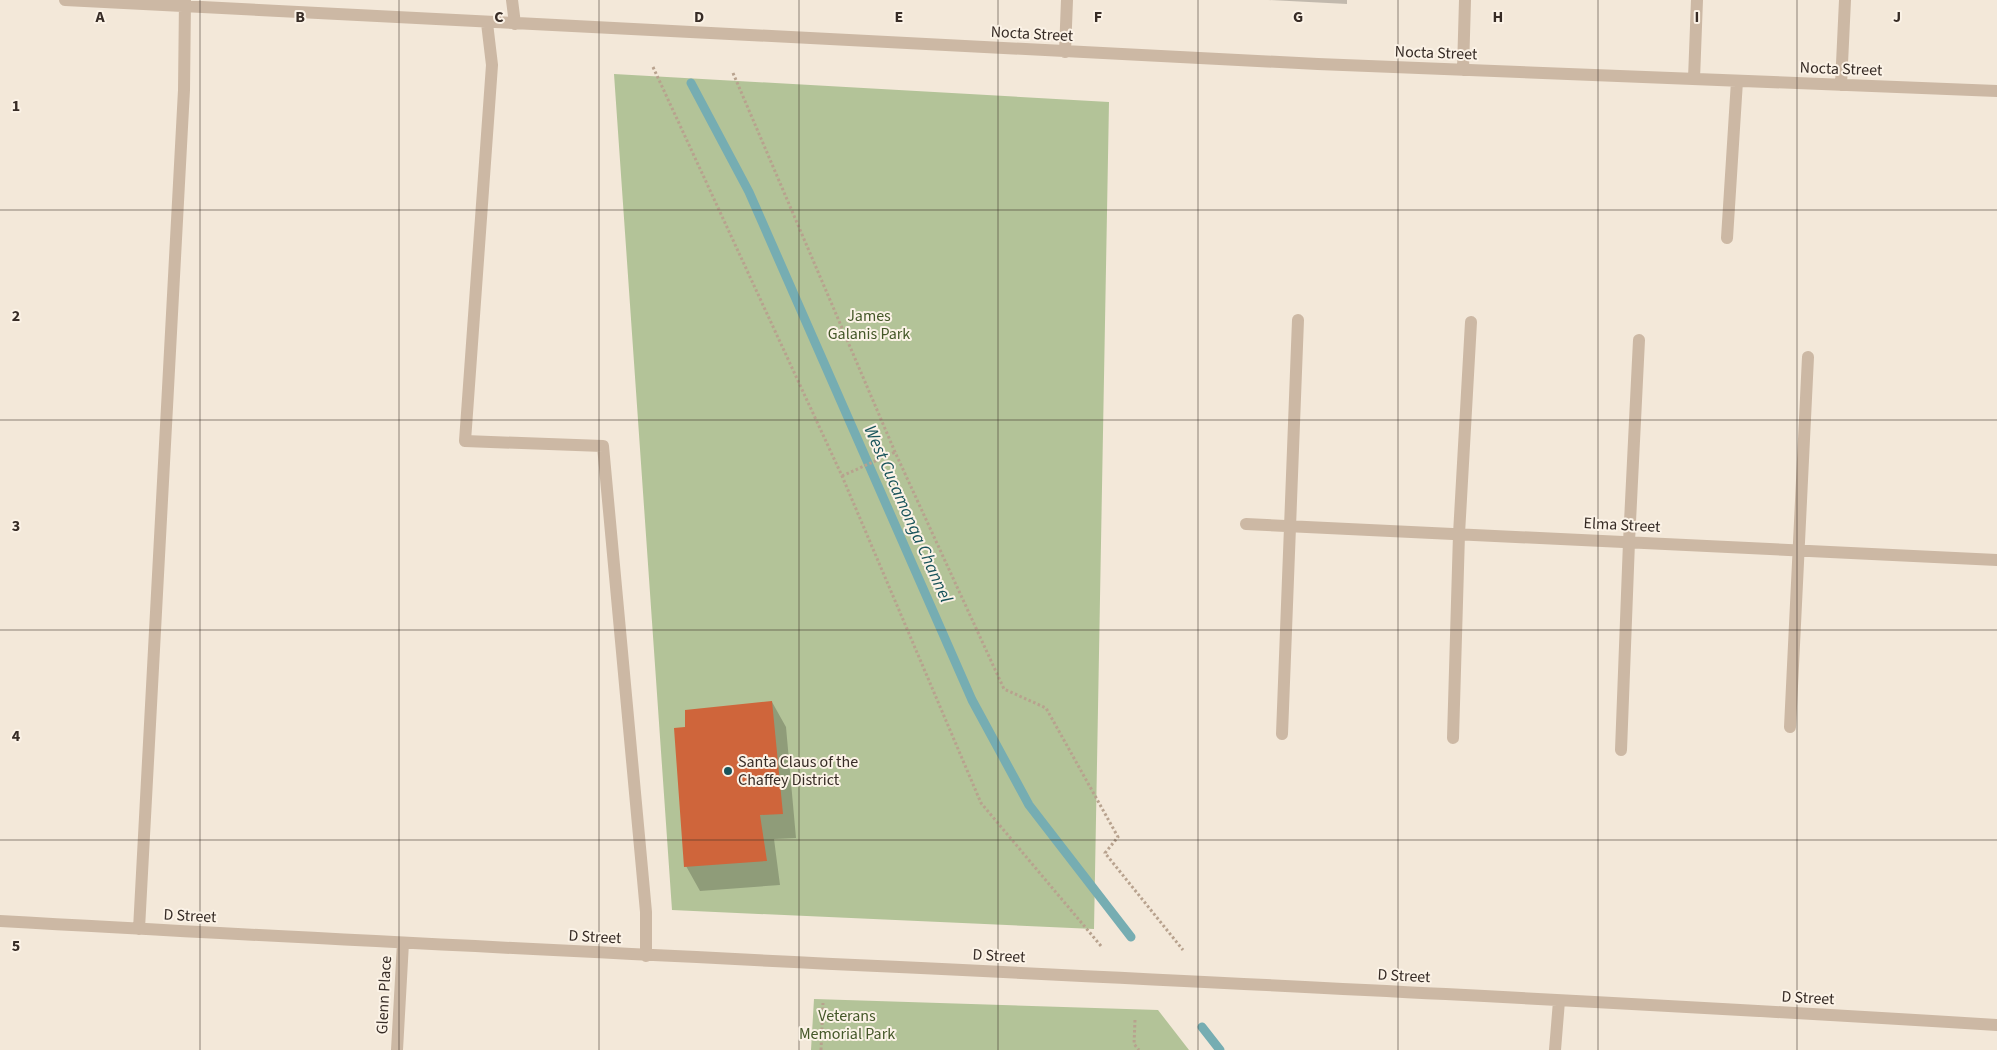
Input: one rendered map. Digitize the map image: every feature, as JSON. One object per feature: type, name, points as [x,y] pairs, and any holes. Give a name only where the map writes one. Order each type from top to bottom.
[{"type":"street","name":"Nocta Street","points":[[66,0],[184,3],[487,23],[1065,52],[1997,91]]},
{"type":"street","points":[[512,0],[515,24]]},
{"type":"street","points":[[1065,52],[1067,0]]},
{"type":"street","points":[[1463,70],[1465,0]]},
{"type":"street","points":[[1694,79],[1697,0]]},
{"type":"street","points":[[1841,85],[1845,0]]},
{"type":"street","points":[[139,929],[184,90],[184,3]]},
{"type":"street","points":[[487,23],[492,66],[465,441],[604,446],[646,912],[646,956]]},
{"type":"street","points":[[1727,238],[1736,81]]},
{"type":"street","points":[[1282,734],[1298,320]]},
{"type":"street","points":[[1453,738],[1459,534],[1471,322]]},
{"type":"street","points":[[1622,750],[1628,542],[1639,340]]},
{"type":"street","points":[[1790,727],[1808,357]]},
{"type":"street","name":"Elma Street","points":[[1246,524],[1997,560]]},
{"type":"street","name":"D Street","points":[[0,922],[646,956],[1195,981],[1997,1025]]},
{"type":"street","name":"Glenn Place","points":[[397,1050],[402,942]]},
{"type":"street","points":[[1555,1050],[1559,1001]]},
{"type":"path","points":[[653,67],[842,476],[982,803],[1101,946]]},
{"type":"path","points":[[733,73],[895,452],[1004,689],[1046,708],[1118,837],[1105,853],[1183,950]]},
{"type":"path","points":[[842,476],[895,452]]},
{"type":"path","points":[[821,1050],[823,1003]]},
{"type":"path","points":[[1135,1020],[1134,1044],[1139,1050]]},
{"type":"green space","name":"James Galanis Park","points":[[614,74],[1109,102],[1094,929],[672,910]]},
{"type":"green space","name":"Veterans Memorial Park","points":[[814,999],[1158,1010],[1189,1050],[811,1050]]},
{"type":"building","name":"Santa Claus of the Chaffey District","points":[[772,701],[783,814],[760,815],[767,861],[684,867],[674,728],[685,727],[685,710]]},
{"type":"waterway","name":"West Cucamonga Channel","points":[[691,83],[749,192],[972,700],[1029,805],[1131,937]]},
{"type":"waterway","name":"West Cucamonga Channel","points":[[1202,1027],[1220,1050]]},
{"type":"place","name":"Santa Claus of the Chaffey District","points":[[728,771]]}]
